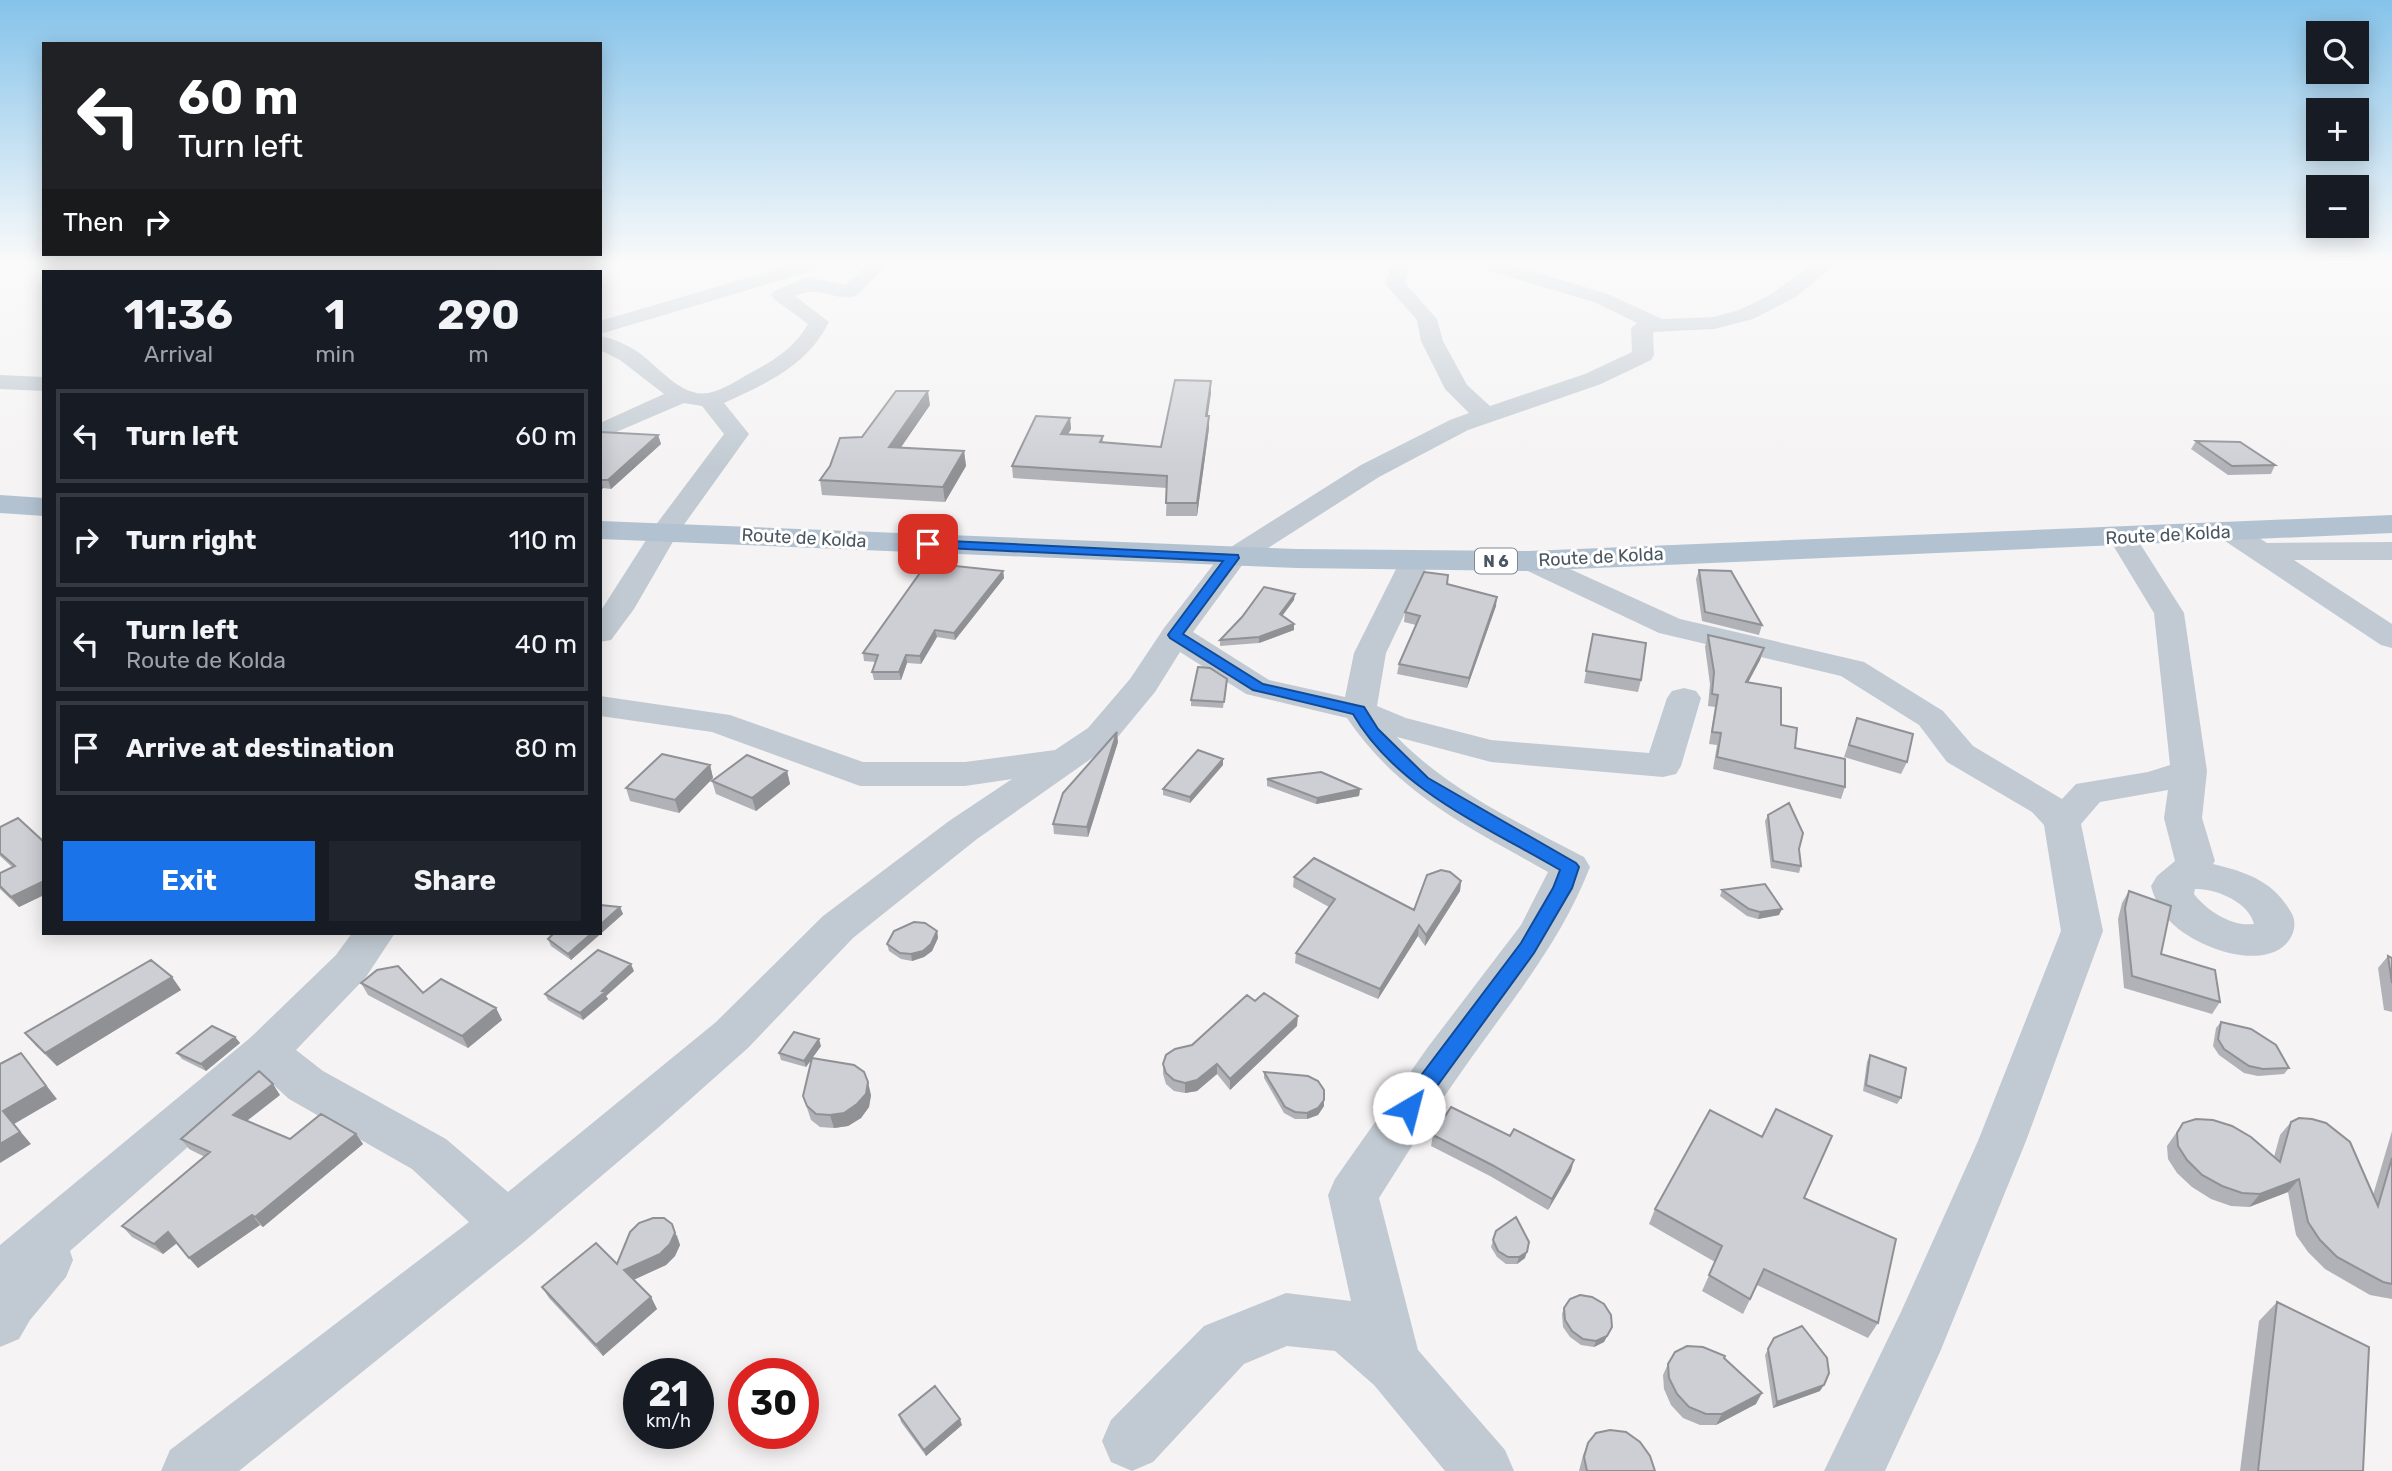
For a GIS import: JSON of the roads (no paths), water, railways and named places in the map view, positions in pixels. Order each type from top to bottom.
[{"type":"main road","points":[[0,504],[42,507]]},
{"type":"main road","name":"Route de Kolda","points":[[602,530],[1233,558],[1529,561],[2392,524]]},
{"type":"street","points":[[602,343],[628,355],[657,380],[681,395],[710,401],[781,365],[813,338],[816,331]]},
{"type":"street","points":[[1430,331],[1432,341],[1457,389],[1486,416]]},
{"type":"street","points":[[191,1471],[507,1224],[642,1113],[732,1035],[838,927],[963,830],[1100,736],[1143,684],[1175,635],[1233,558],[1370,471],[1459,425],[1593,379],[1643,355],[1642,331]]},
{"type":"street","points":[[0,382],[42,384]]},
{"type":"street","points":[[602,431],[681,395]]},
{"type":"street","points":[[602,630],[622,603],[665,532],[737,434],[710,401]]},
{"type":"street","points":[[2229,531],[2392,638]]},
{"type":"street","points":[[2122,537],[2169,614],[2189,771],[2183,818],[2195,862],[2186,876]]},
{"type":"street","points":[[2262,552],[2392,551]]},
{"type":"street","points":[[1394,1365],[1353,1195],[1409,1108],[1528,948],[1563,888],[1570,867],[1422,782],[1371,732],[1359,710],[1370,653],[1415,561]]},
{"type":"street","points":[[1529,561],[1670,626],[1852,668],[1931,718],[1960,754],[2045,803],[2062,822],[2082,931],[2002,1141],[1920,1333],[1854,1471]]},
{"type":"street","points":[[1175,635],[1258,687],[1359,710],[1394,725],[1491,751],[1663,766],[1684,698]]},
{"type":"street","points":[[602,706],[718,722],[860,774],[965,774],[1070,759]]},
{"type":"street","points":[[2062,822],[2089,792],[2151,783],[2189,771]]},
{"type":"street","points":[[0,1278],[266,1051],[351,966],[373,935]]},
{"type":"street","points":[[266,1051],[306,1085],[429,1154],[507,1224]]},
{"type":"street","points":[[0,1320],[11,1302],[114,1179]]},
{"type":"street","points":[[1132,1441],[1224,1345],[1286,1319],[1347,1325],[1394,1365],[1484,1471]]}]
